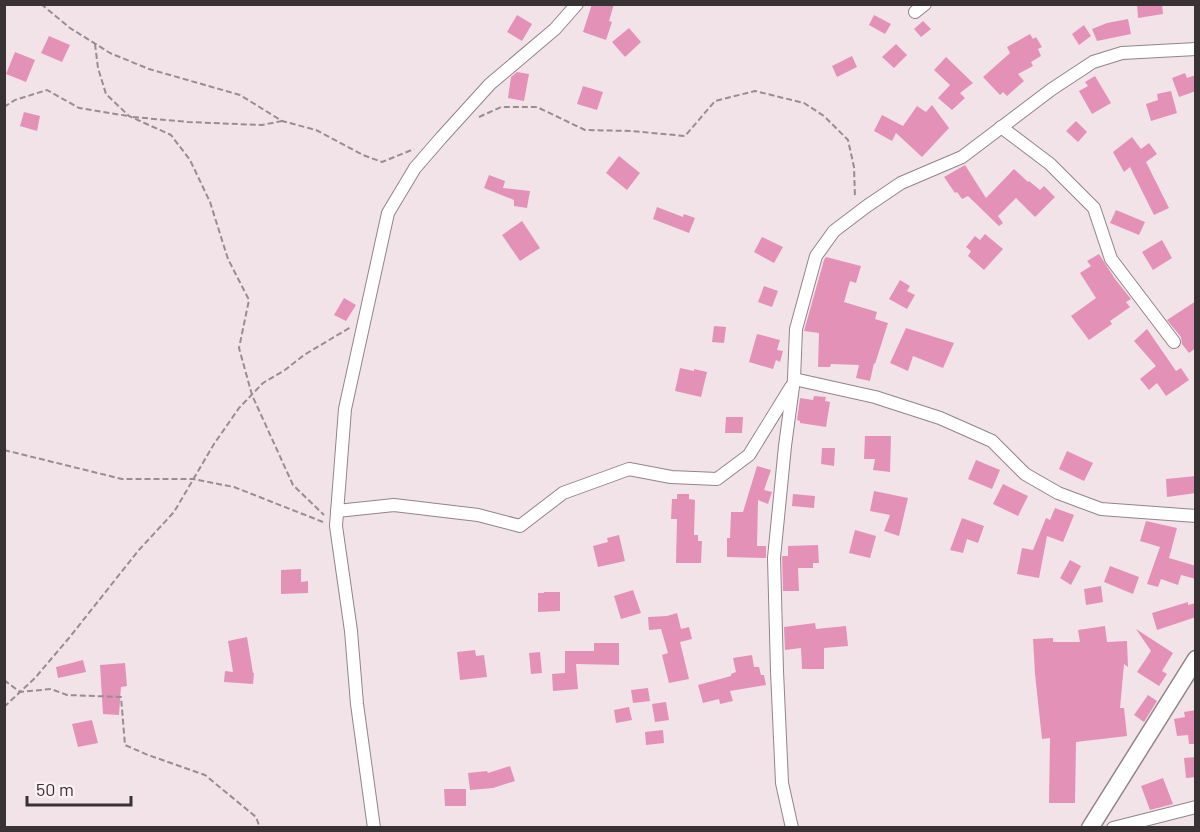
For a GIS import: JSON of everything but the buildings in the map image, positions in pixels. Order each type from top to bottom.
[{"type":"main road","points":[[1090,828],[1196,659]]},
{"type":"street","points":[[374,828],[336,526],[345,409],[388,213],[415,168],[490,84],[555,29],[577,4]]},
{"type":"street","points":[[915,12],[925,4]]},
{"type":"street","points":[[792,828],[782,783],[774,558],[794,381],[796,329],[816,256],[834,231],[901,183],[962,157],[1052,89],[1093,62],[1122,53],[1196,49]]},
{"type":"street","points":[[1000,127],[1050,164],[1094,208],[1111,260],[1174,342]]},
{"type":"street","points":[[337,511],[394,505],[478,515],[520,526],[563,493],[629,469],[671,477],[717,479],[749,455],[794,381]]},
{"type":"street","points":[[794,381],[875,397],[940,418],[992,441],[1025,474],[1058,493],[1101,509],[1196,516]]},
{"type":"street","points":[[1113,828],[1196,807]]},
{"type":"path","points":[[41,4],[70,28],[110,53],[149,69],[240,95],[282,121],[316,130],[363,155],[382,162],[415,149]]},
{"type":"path","points":[[95,44],[98,68],[106,94],[129,116],[171,135],[190,160],[210,202],[228,259],[249,300],[239,348],[252,395],[293,485],[336,526]]},
{"type":"path","points":[[4,107],[15,100],[47,90],[79,108],[129,116],[188,122],[261,125],[282,121]]},
{"type":"path","points":[[475,119],[501,107],[537,107],[585,130],[686,136],[715,101],[755,91],[804,103],[824,116],[848,140],[854,167],[854,216]]},
{"type":"path","points":[[4,707],[35,678],[138,551],[174,512],[213,444],[239,408],[263,383],[304,355],[364,320]]},
{"type":"path","points":[[4,450],[122,479],[193,479],[234,487],[336,526]]},
{"type":"path","points":[[4,680],[20,692],[51,689],[67,695],[121,697],[125,745],[205,775],[256,817],[260,828]]}]
